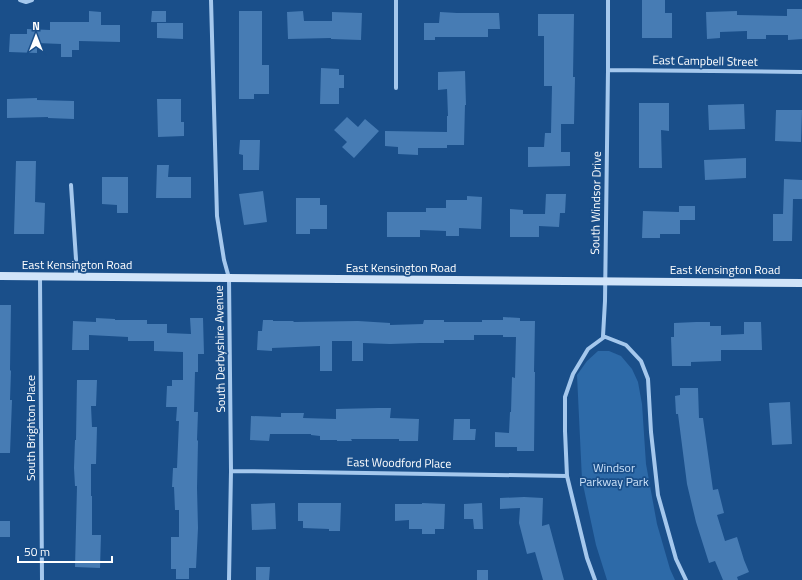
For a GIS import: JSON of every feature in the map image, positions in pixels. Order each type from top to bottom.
[{"type":"main road","name":"East Kensington Road","points":[[0,276],[802,283]]},
{"type":"street","points":[[20,0],[26,2],[32,0]]},
{"type":"street","name":"South Derbyshire Avenue","points":[[212,0],[217,216],[224,260],[229,278],[231,470],[229,580]]},
{"type":"street","points":[[396,0],[396,88]]},
{"type":"street","name":"South Windsor Drive","points":[[603,336],[608,0]]},
{"type":"street","name":"East Campbell Street","points":[[608,70],[802,72]]},
{"type":"street","points":[[71,185],[76,277]]},
{"type":"street","name":"South Brighton Place","points":[[40,277],[42,580]]},
{"type":"street","points":[[595,580],[587,558],[567,476],[565,397],[573,374],[588,350],[603,338],[603,336],[626,345],[641,361],[648,379],[651,432],[658,495],[676,559],[686,580]]},
{"type":"street","name":"East Woodford Place","points":[[231,470],[567,476]]},
{"type":"green space","name":"Windsor Parkway Park","points":[[598,351],[609,351],[621,356],[632,369],[638,382],[642,404],[646,464],[657,524],[670,569],[675,580],[607,580],[596,545],[582,480],[577,375],[587,361]]},
{"type":"building","points":[[642,0],[665,0],[665,13],[672,13],[672,38],[642,38]]},
{"type":"building","points":[[787,9],[802,9],[802,39],[788,40],[788,35],[766,35],[766,39],[747,39],[747,31],[720,32],[720,38],[707,39],[706,12],[737,11],[737,15],[787,16]]},
{"type":"building","points":[[89,11],[101,12],[101,25],[120,25],[120,42],[79,41],[79,50],[72,50],[72,57],[61,57],[61,44],[37,43],[37,53],[9,52],[10,34],[27,34],[27,29],[50,30],[50,22],[89,22]]},
{"type":"building","points":[[152,11],[166,11],[166,22],[151,22]]},
{"type":"building","points":[[239,11],[262,11],[262,65],[269,65],[269,94],[254,94],[254,99],[239,99]]},
{"type":"building","points":[[303,11],[304,21],[332,21],[332,12],[362,13],[361,40],[331,38],[288,39],[287,12]]},
{"type":"building","points":[[440,12],[499,13],[500,29],[488,29],[488,37],[435,37],[435,40],[424,40],[424,23],[439,23]]},
{"type":"building","points":[[538,14],[574,14],[574,124],[561,124],[561,152],[570,152],[570,166],[528,167],[528,147],[544,147],[545,133],[551,133],[552,86],[544,86],[544,36],[538,36]]},
{"type":"building","points":[[157,23],[183,23],[183,39],[157,38]]},
{"type":"building","points":[[321,68],[339,69],[339,75],[344,75],[344,88],[339,88],[339,104],[320,104]]},
{"type":"building","points":[[465,71],[466,105],[464,145],[447,145],[447,148],[418,148],[418,155],[398,154],[398,147],[385,146],[385,131],[447,132],[447,89],[438,90],[438,72]]},
{"type":"building","points":[[37,98],[37,100],[74,101],[74,119],[48,117],[7,118],[7,99]]},
{"type":"building","points":[[157,99],[181,99],[181,122],[184,122],[184,136],[158,137]]},
{"type":"building","points":[[639,103],[669,103],[669,131],[661,130],[662,168],[639,168]]},
{"type":"building","points":[[744,104],[745,129],[709,130],[708,105]]},
{"type":"building","points":[[776,110],[802,110],[801,142],[775,141]]},
{"type":"building","points":[[347,117],[358,127],[365,119],[379,131],[354,158],[342,147],[347,142],[334,130]]},
{"type":"building","points":[[240,140],[260,140],[259,170],[243,170],[243,155],[239,154]]},
{"type":"building","points":[[746,158],[746,178],[705,180],[704,160]]},
{"type":"building","points":[[16,161],[36,161],[35,202],[45,203],[44,234],[14,234]]},
{"type":"building","points":[[157,165],[169,165],[168,177],[191,177],[191,198],[156,198]]},
{"type":"building","points":[[102,177],[128,177],[128,213],[117,213],[117,205],[102,204]]},
{"type":"building","points":[[784,179],[802,180],[802,199],[793,199],[792,241],[773,241],[773,214],[783,214]]},
{"type":"building","points":[[263,191],[267,222],[244,225],[239,194]]},
{"type":"building","points":[[546,194],[566,194],[565,213],[560,213],[559,227],[539,226],[539,237],[510,237],[510,209],[523,210],[523,214],[545,214]]},
{"type":"building","points":[[467,196],[482,197],[481,229],[459,228],[459,236],[446,236],[446,231],[420,230],[420,237],[387,237],[387,212],[426,212],[426,208],[446,208],[446,200],[467,200]]},
{"type":"building","points":[[296,198],[320,198],[320,205],[327,205],[327,229],[310,229],[310,234],[296,234]]},
{"type":"building","points":[[679,206],[695,206],[695,220],[680,220],[680,234],[660,234],[660,238],[642,238],[643,211],[679,212]]},
{"type":"building","points":[[0,305],[11,305],[10,400],[12,400],[10,453],[0,453]]},
{"type":"building","points":[[503,317],[520,318],[520,321],[535,321],[534,451],[517,451],[517,447],[495,447],[495,432],[509,433],[512,377],[515,378],[516,337],[503,337],[503,335],[474,335],[474,340],[444,340],[444,343],[363,343],[363,361],[352,361],[352,341],[332,341],[332,371],[320,371],[320,346],[272,348],[272,351],[257,350],[258,331],[262,331],[263,320],[294,322],[358,321],[390,323],[390,325],[423,324],[424,320],[444,320],[444,322],[482,322],[482,320],[503,320]]},
{"type":"building","points":[[96,318],[115,320],[147,320],[147,324],[167,324],[167,333],[191,334],[190,318],[203,318],[204,354],[198,354],[198,372],[195,372],[194,412],[198,412],[198,528],[196,568],[189,568],[189,579],[176,579],[176,569],[171,569],[171,537],[179,537],[179,510],[175,510],[174,487],[172,487],[173,468],[177,468],[179,421],[176,421],[177,407],[166,407],[167,386],[172,386],[172,380],[183,380],[183,352],[154,351],[154,341],[128,341],[128,337],[89,335],[89,350],[72,350],[73,321],[96,322]]},
{"type":"building","points":[[710,322],[710,326],[721,326],[721,335],[744,334],[744,322],[761,322],[762,350],[721,350],[721,361],[691,362],[691,366],[672,366],[671,337],[674,337],[674,323]]},
{"type":"building","points":[[77,380],[97,380],[96,406],[91,406],[92,427],[97,427],[96,464],[91,464],[91,496],[92,535],[101,535],[100,568],[75,567],[77,486],[75,486],[74,468]]},
{"type":"building","points":[[680,388],[698,388],[699,418],[703,418],[713,490],[718,489],[724,513],[717,515],[725,541],[737,537],[749,572],[737,577],[738,580],[723,580],[715,561],[709,563],[696,522],[687,484],[678,414],[676,414],[675,396],[680,395]]},
{"type":"building","points":[[790,402],[792,444],[772,445],[769,403]]},
{"type":"building","points":[[391,408],[390,418],[419,419],[418,441],[399,441],[399,439],[351,439],[352,441],[320,440],[320,436],[311,434],[270,434],[269,441],[250,440],[251,416],[281,417],[281,413],[304,413],[303,418],[336,419],[336,409]]},
{"type":"building","points":[[454,419],[470,419],[470,429],[476,429],[475,440],[453,440]]},
{"type":"building","points":[[500,498],[543,498],[542,526],[549,524],[564,580],[543,580],[535,552],[527,554],[519,523],[520,508],[500,509]]},
{"type":"building","points":[[275,503],[276,529],[252,530],[251,504]]},
{"type":"building","points":[[298,503],[341,503],[340,531],[303,528],[303,521],[298,521]]},
{"type":"building","points":[[482,503],[483,529],[474,529],[473,519],[464,519],[464,504]]},
{"type":"building","points":[[395,504],[445,504],[444,529],[435,529],[435,534],[422,534],[422,529],[409,529],[409,520],[395,521]]},
{"type":"building","points":[[0,521],[10,521],[10,537],[0,537]]},
{"type":"building","points":[[256,567],[270,567],[269,580],[256,580]]},
{"type":"building","points":[[477,570],[488,570],[488,580],[477,580]]}]
